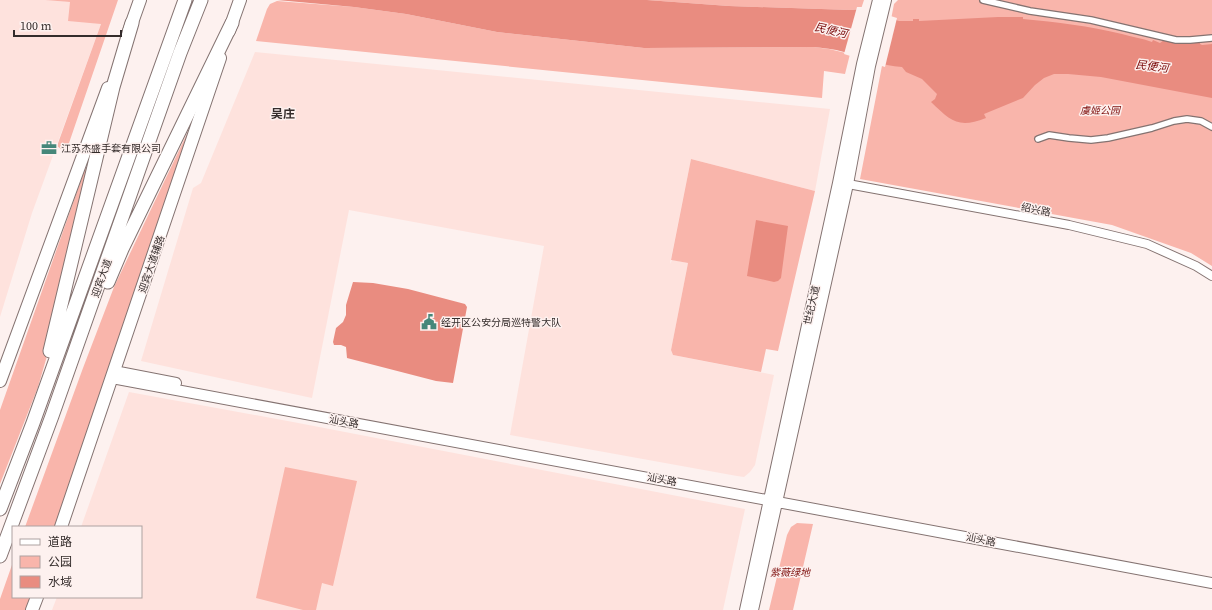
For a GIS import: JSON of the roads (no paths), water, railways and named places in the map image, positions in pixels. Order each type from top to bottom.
[{"type":"highway","name":"迎宾大道","points":[[0,509],[33,423],[185,0]]},
{"type":"highway","name":"迎宾大道","points":[[0,556],[52,416],[180,53],[201,0]]},
{"type":"highway","points":[[33,423],[113,87],[132,23]]},
{"type":"highway","points":[[52,416],[122,249],[232,23]]},
{"type":"main road","points":[[0,380],[140,0]]},
{"type":"main road","name":"迎宾大道辅路","points":[[61,526],[240,1]]},
{"type":"main road","points":[[32,610],[37,598]]},
{"type":"street","points":[[880,6],[892,0]]},
{"type":"street","points":[[983,0],[1030,11],[1091,20],[1176,40],[1212,38]]},
{"type":"street","name":"世纪大道","points":[[754,610],[773,497],[838,183],[880,6]]},
{"type":"street","name":"世纪大道","points":[[745,610],[848,184],[866,65]]},
{"type":"street","points":[[1038,139],[1049,135],[1091,140],[1108,138],[1187,119],[1201,121],[1212,127]]},
{"type":"street","name":"绍兴路","points":[[848,184],[1069,225],[1147,244],[1196,266],[1212,276]]},
{"type":"street","name":"汕头路","points":[[113,374],[1212,577]]},
{"type":"street","name":"汕头路","points":[[773,497],[1212,583]]},
{"type":"water","name":"民便河","points":[[277,0],[647,0],[729,6],[851,10],[861,9],[899,21],[913,21],[913,19],[919,19],[919,21],[1023,17],[1023,19],[1097,29],[1152,42],[1153,40],[1160,43],[1164,40],[1184,43],[1200,42],[1202,45],[1212,44],[1212,98],[1101,77],[1054,74],[1044,78],[1023,98],[984,114],[986,118],[968,123],[962,123],[950,118],[938,109],[931,102],[935,99],[937,94],[922,79],[906,72],[902,67],[880,63],[832,49],[813,47],[644,48],[497,32],[406,14],[354,7]]},
{"type":"water","points":[[756,220],[788,226],[781,278],[778,281],[774,282],[747,276]]},
{"type":"water","points":[[353,282],[373,283],[408,289],[465,304],[467,307],[453,383],[436,381],[347,358],[346,347],[334,345],[333,342],[336,328],[343,322],[346,315],[346,305]]},
{"type":"place","name":"江苏杰盛手套有限公司","points":[[49,148]]},
{"type":"place","name":"经开区公安分局巡特警大队","points":[[429,322]]},
{"type":"district","name":"吴庄","points":[[283,114]]},
{"type":"park label","name":"虞姬公园","points":[[1100,110]]},
{"type":"park label","name":"紫薇绿地","points":[[790,572]]}]
